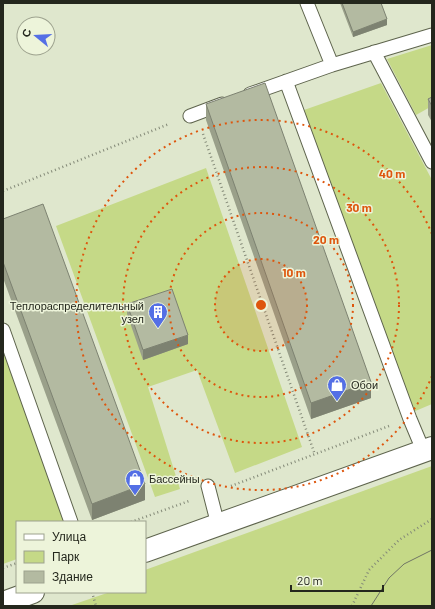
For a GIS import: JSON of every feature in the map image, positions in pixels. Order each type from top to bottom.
[{"type":"street","points":[[146,551],[427,449]]},
{"type":"street","points":[[3,603],[30,593]]},
{"type":"lane","points":[[307,3],[332,65]]},
{"type":"lane","points":[[190,116],[332,65],[432,35]]},
{"type":"lane","points":[[374,52],[432,162]]},
{"type":"lane","points":[[286,81],[410,419],[427,449]]},
{"type":"lane","points":[[3,330],[71,521]]},
{"type":"lane","points":[[209,490],[218,525]]},
{"type":"path","points":[[3,191],[190,116]]},
{"type":"path","points":[[200,128],[315,455]]},
{"type":"path","points":[[133,521],[209,490],[315,455],[410,419]]},
{"type":"path","points":[[386,420],[388,427]]},
{"type":"path","points":[[352,606],[369,570],[399,540],[432,519]]},
{"type":"path","points":[[3,568],[16,563]]},
{"type":"path","points":[[92,593],[96,606]]},
{"type":"green space","points":[[432,45],[432,106],[416,115],[387,59]]},
{"type":"green space","points":[[381,83],[432,180],[432,404],[413,412],[304,110]]},
{"type":"green space","points":[[206,168],[302,447],[235,473],[197,370],[148,387],[180,489],[155,497],[56,226]]},
{"type":"green space","points":[[3,346],[66,521],[16,521],[16,559],[3,564]]},
{"type":"green space","points":[[432,466],[432,606],[69,606],[107,593],[146,593],[146,570]]},
{"type":"building","points":[[342,3],[381,3],[387,19],[353,32]]},
{"type":"building","points":[[265,83],[371,382],[311,403],[206,104]]},
{"type":"building","points":[[432,97],[432,106],[428,99]]},
{"type":"building","points":[[43,204],[145,484],[92,504],[3,262],[3,219]]},
{"type":"building","name":"Теплораспределительный узел","points":[[172,289],[188,335],[143,350],[127,304]]},
{"type":"tram line","points":[[371,606],[389,578],[404,564],[432,550]]},
{"type":"place","name":"Теплораспределительный узел","points":[[158,329]]},
{"type":"place","name":"Обои","points":[[337,402]]},
{"type":"place","name":"Бассейны","points":[[135,496]]}]
